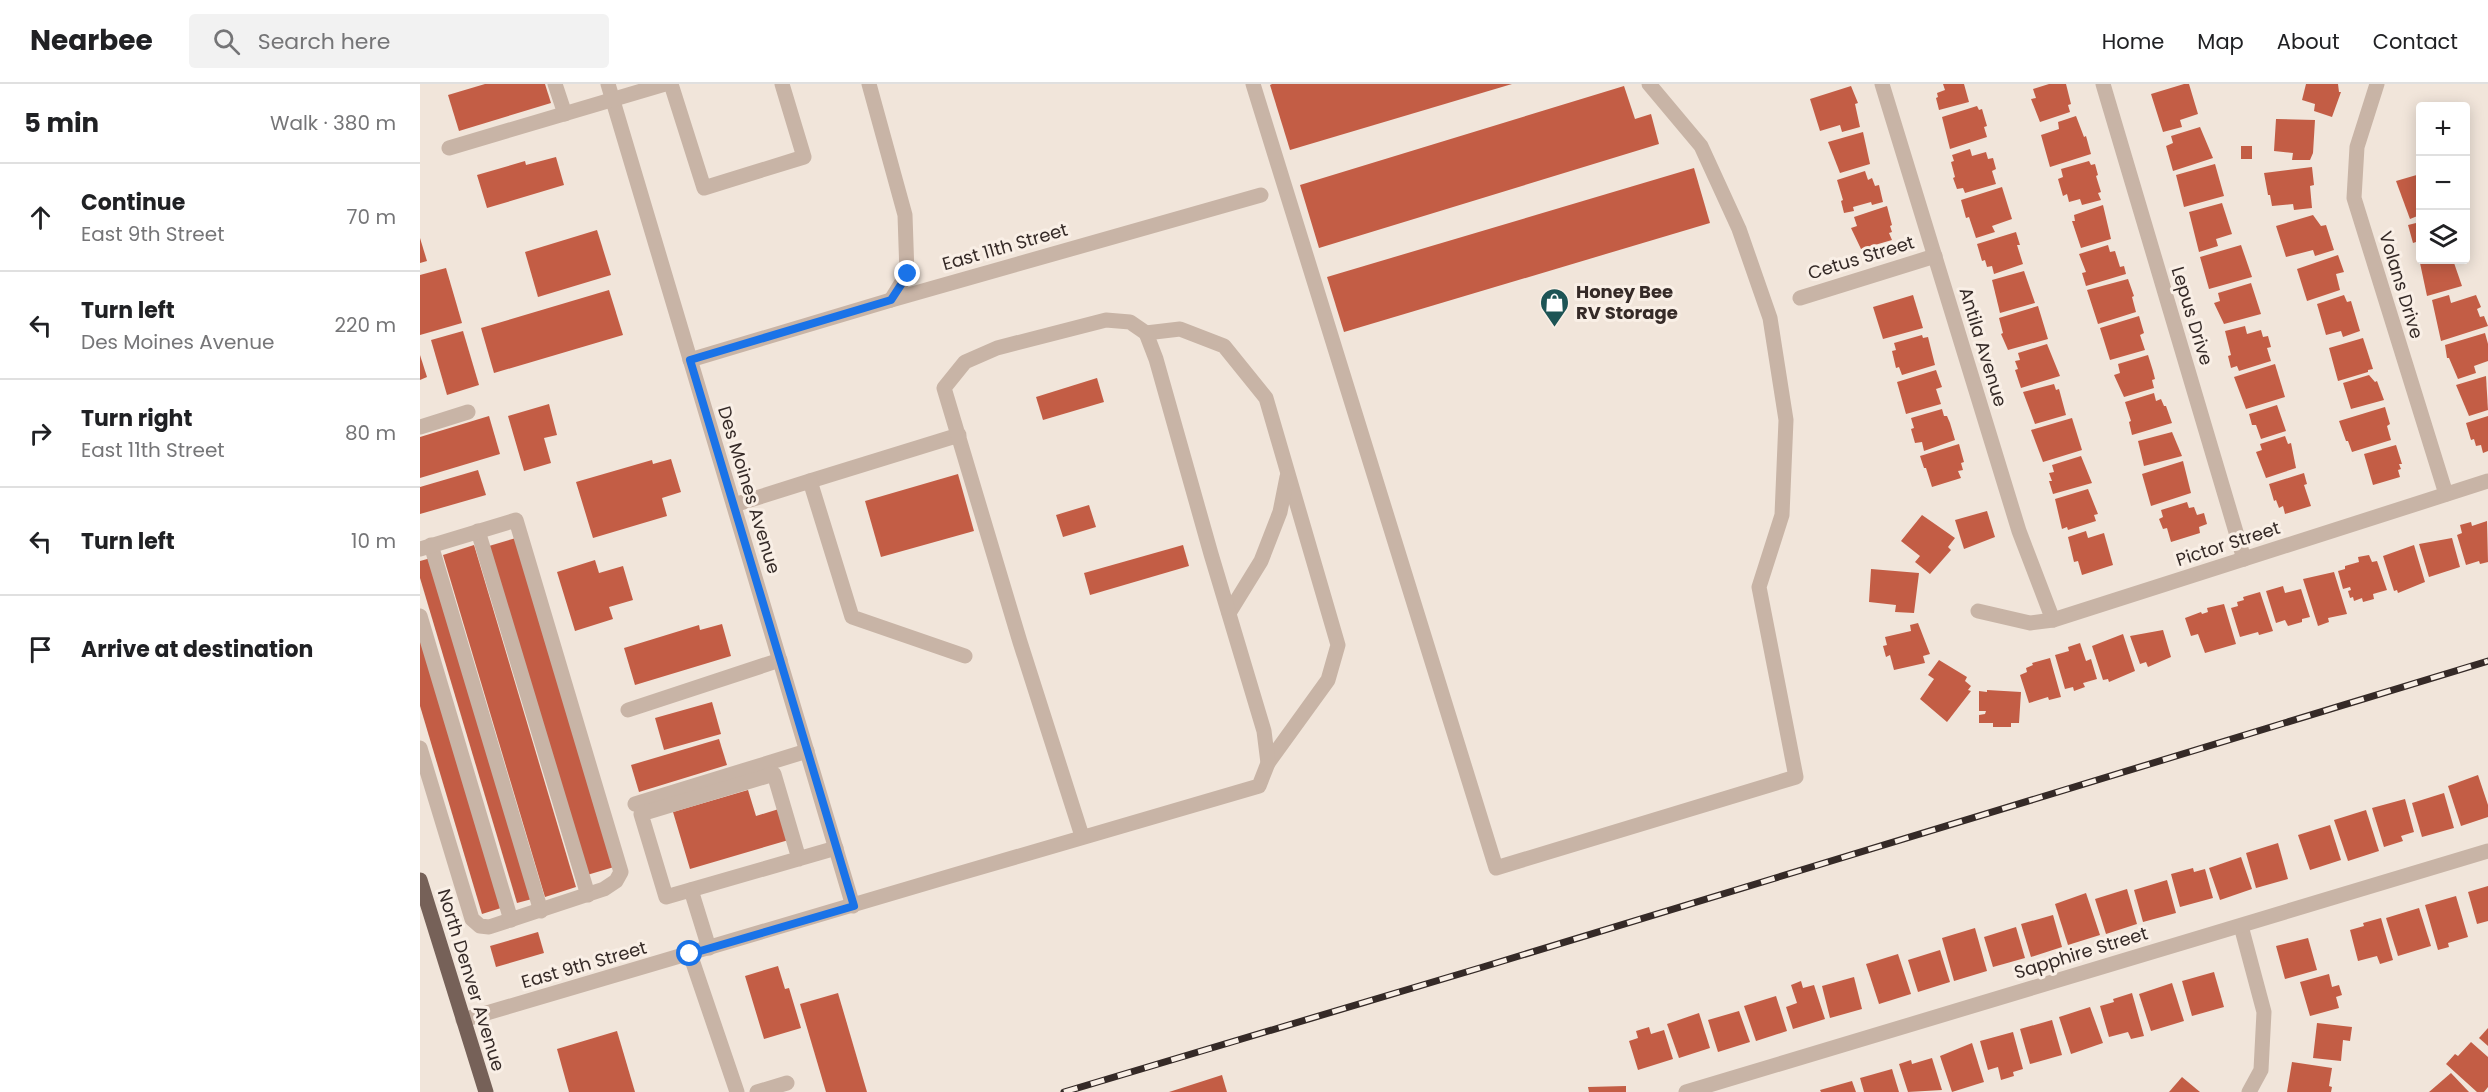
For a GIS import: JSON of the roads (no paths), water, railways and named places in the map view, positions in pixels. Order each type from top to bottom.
[{"type":"main road","name":"North Denver Avenue","points":[[420,880],[486,1092]]},
{"type":"street","points":[[555,84],[565,114]]},
{"type":"street","name":"Des Moines Avenue","points":[[608,84],[854,906]]},
{"type":"street","points":[[449,148],[665,84]]},
{"type":"street","points":[[671,84],[704,188],[804,158],[782,84]]},
{"type":"street","points":[[869,84],[904,215],[908,274],[891,300]]},
{"type":"street","points":[[1253,84],[1496,868],[1796,777],[1759,587],[1782,515],[1786,420],[1770,318],[1739,229],[1701,146],[1649,84]]},
{"type":"street","name":"Antila Avenue","points":[[1882,84],[2019,531],[2053,620]]},
{"type":"street","name":"Lepus Drive","points":[[2103,84],[2244,559]]},
{"type":"street","name":"Volans Drive","points":[[2377,84],[2357,147],[2354,198],[2446,494]]},
{"type":"street","name":"East 11th Street","points":[[690,360],[891,300],[1261,195]]},
{"type":"street","name":"Cetus Street","points":[[1800,298],[1935,256]]},
{"type":"street","points":[[1082,836],[1020,642],[944,388],[965,362],[997,348],[1106,320],[1130,322],[1146,333],[1156,359],[1264,731],[1268,763]]},
{"type":"street","points":[[1146,333],[1180,328],[1224,346],[1266,399],[1338,645],[1328,680],[1268,763]]},
{"type":"street","points":[[420,427],[468,412]]},
{"type":"street","points":[[734,505],[959,435]]},
{"type":"street","points":[[1229,613],[1261,561],[1280,512],[1287,474]]},
{"type":"street","points":[[810,480],[852,617],[965,656]]},
{"type":"street","name":"Pictor Street","points":[[1978,610],[2030,623],[2053,620],[2488,481]]},
{"type":"street","points":[[420,748],[472,919],[480,926],[489,927],[541,911],[588,895],[616,881],[621,872],[516,520],[426,547],[541,911]]},
{"type":"street","points":[[478,531],[588,895]]},
{"type":"street","points":[[420,616],[511,920]]},
{"type":"street","points":[[628,710],[780,660]]},
{"type":"street","points":[[635,804],[807,752]]},
{"type":"street","name":"East 9th Street","points":[[463,1020],[1258,786],[1268,763]]},
{"type":"street","points":[[799,858],[774,774],[641,814],[666,897],[836,848]]},
{"type":"street","name":"Sapphire Street","points":[[1686,1092],[2488,851]]},
{"type":"street","points":[[691,890],[709,948]]},
{"type":"street","points":[[2241,926],[2264,1012],[2261,1070],[2249,1092]]},
{"type":"street","points":[[690,954],[737,1092]]},
{"type":"street","points":[[757,1092],[787,1083]]},
{"type":"railway","points":[[1064,1092],[2488,661]]},
{"type":"place","name":"Honey Bee RV Storage","points":[[1555,328]]}]
